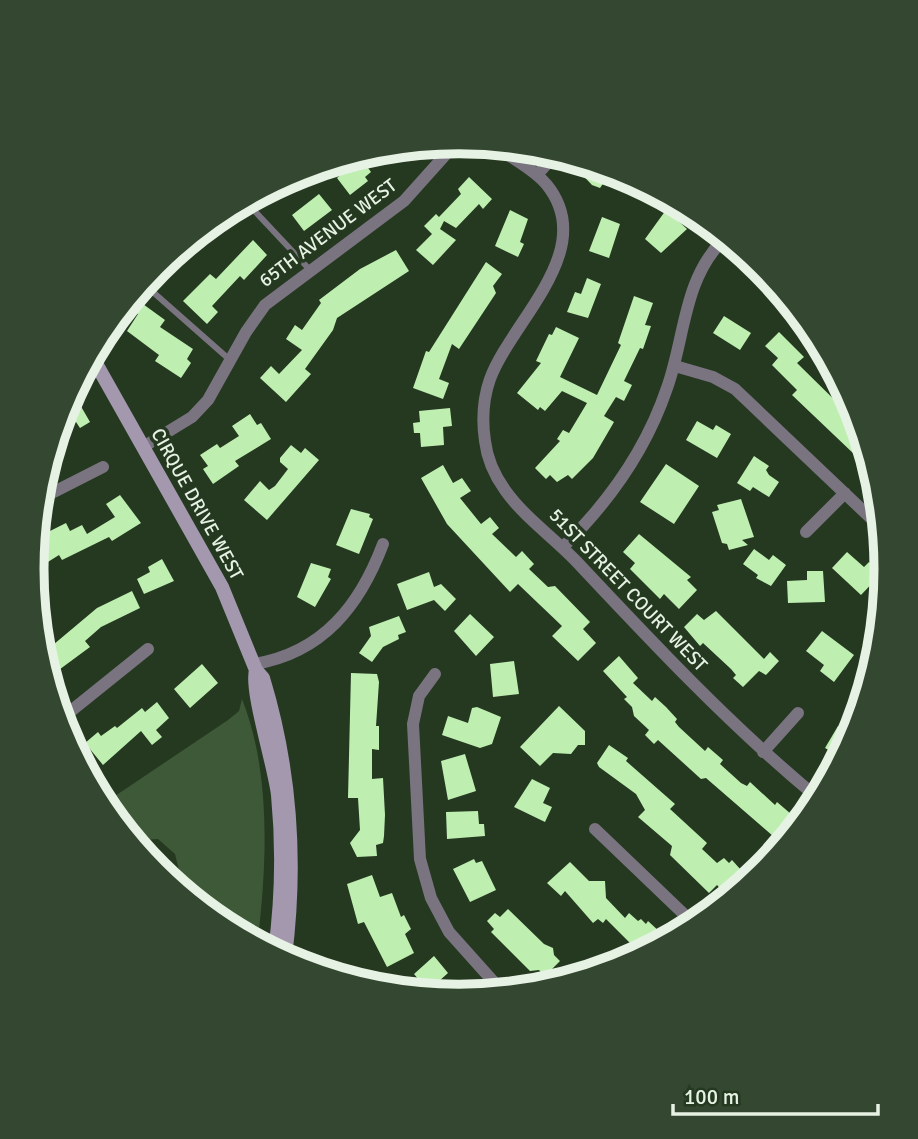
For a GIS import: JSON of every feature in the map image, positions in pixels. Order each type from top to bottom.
[{"type":"main road","name":"CIRQUE DRIVE WEST","points":[[97,366],[222,587],[255,667],[263,678],[278,732],[291,817],[292,896],[286,947]]},
{"type":"main road","name":"CIRQUE DRIVE WEST","points":[[255,667],[252,682],[269,746],[280,821],[281,900],[276,942]]},
{"type":"street","name":"65TH AVENUE WEST","points":[[143,447],[192,416],[208,400],[251,323],[265,305],[404,201],[446,154]]},
{"type":"street","points":[[512,158],[537,175],[547,164]]},
{"type":"street","name":"51ST STREET COURT WEST","points":[[537,175],[559,205],[564,237],[552,272],[497,362],[489,381],[484,412],[485,443],[495,474],[504,489],[563,547],[669,660],[763,752],[810,791]]},
{"type":"street","points":[[563,547],[602,506],[632,462],[656,416],[675,366],[696,278],[706,259],[718,245]]},
{"type":"street","points":[[675,366],[713,377],[735,389],[871,518]]},
{"type":"street","points":[[51,493],[103,467]]},
{"type":"street","points":[[806,532],[845,493]]},
{"type":"street","points":[[255,667],[278,660],[322,635],[360,596],[383,544]]},
{"type":"street","points":[[69,712],[148,649]]},
{"type":"street","points":[[435,674],[419,696],[413,724],[420,859],[440,918],[462,950],[494,983]]},
{"type":"street","points":[[763,752],[798,713]]},
{"type":"street","points":[[595,829],[687,917]]},
{"type":"lane","points":[[253,209],[310,270]]},
{"type":"lane","points":[[152,291],[231,361]]},
{"type":"green space","points":[[242,699],[258,756],[262,787],[265,848],[258,933],[228,915],[185,882],[181,878],[175,854],[158,839],[144,840],[112,798],[239,711]]},
{"type":"building","points":[[366,165],[371,172],[365,177],[368,181],[350,195],[337,178],[347,170]]},
{"type":"building","points":[[580,172],[605,181],[600,188],[592,185]]},
{"type":"building","points":[[469,177],[492,199],[483,209],[479,204],[456,228],[444,221],[440,229],[456,240],[433,265],[416,250],[432,234],[424,226],[436,214],[439,217],[461,194],[458,189]]},
{"type":"building","points":[[319,194],[332,210],[304,231],[292,215]]},
{"type":"building","points":[[510,210],[528,219],[520,242],[524,244],[518,257],[495,246]]},
{"type":"building","points":[[666,210],[687,229],[661,253],[645,239]]},
{"type":"building","points":[[602,217],[620,224],[609,258],[589,251]]},
{"type":"building","points":[[253,240],[267,255],[244,280],[240,276],[212,306],[218,312],[207,324],[183,301],[210,274],[216,279]]},
{"type":"building","points":[[396,250],[409,271],[337,318],[333,330],[305,369],[311,374],[286,402],[260,378],[271,366],[279,374],[302,350],[286,339],[295,325],[302,330],[321,303],[319,300],[360,269]]},
{"type":"building","points":[[486,262],[502,274],[493,286],[496,293],[459,349],[452,344],[439,379],[449,383],[443,399],[413,388],[426,351],[429,352]]},
{"type":"building","points":[[587,278],[601,284],[588,318],[567,312],[575,292],[581,294]]},
{"type":"building","points":[[634,296],[653,303],[645,325],[651,326],[643,349],[640,348],[624,381],[632,385],[624,401],[616,397],[604,416],[614,422],[593,458],[572,479],[568,475],[557,482],[550,475],[546,479],[535,468],[560,441],[557,439],[563,430],[569,433],[587,403],[562,391],[545,411],[540,407],[538,410],[517,393],[541,363],[536,361],[549,334],[552,335],[556,327],[579,338],[560,377],[597,395],[621,345],[618,343]]},
{"type":"building","points":[[141,303],[165,320],[160,327],[193,349],[187,359],[191,363],[181,378],[155,361],[159,355],[127,331],[138,314],[135,311]]},
{"type":"building","points":[[724,316],[751,333],[740,350],[713,333]]},
{"type":"building","points":[[779,332],[804,357],[797,363],[840,406],[857,453],[855,455],[792,395],[797,390],[772,365],[778,358],[765,346]]},
{"type":"building","points":[[79,403],[90,422],[80,428],[76,422],[70,425]]},
{"type":"building","points":[[450,408],[452,426],[443,427],[444,445],[421,447],[420,433],[414,433],[413,423],[420,422],[419,411]]},
{"type":"building","points":[[250,414],[257,425],[261,423],[271,439],[235,461],[239,466],[213,484],[203,469],[208,466],[200,455],[217,444],[220,448],[239,436],[232,426]]},
{"type":"building","points":[[697,421],[713,430],[716,425],[731,434],[717,458],[686,440]]},
{"type":"building","points":[[291,445],[301,453],[305,448],[319,460],[267,520],[244,500],[260,481],[269,490],[275,486],[288,469],[280,462],[280,458]]},
{"type":"building","points":[[754,456],[769,466],[766,470],[769,475],[779,482],[769,497],[753,487],[750,491],[737,483]]},
{"type":"building","points":[[666,464],[699,486],[674,524],[640,502]]},
{"type":"building","points":[[443,465],[453,483],[462,478],[471,491],[460,498],[481,524],[490,517],[499,528],[492,534],[516,557],[522,551],[534,564],[529,569],[548,587],[555,586],[590,622],[583,629],[596,643],[578,661],[552,636],[562,626],[518,584],[510,592],[447,524],[421,478]]},
{"type":"building","points":[[120,495],[141,523],[112,541],[109,537],[62,560],[59,555],[44,564],[46,533],[66,523],[70,531],[82,525],[87,534],[115,517],[106,504]]},
{"type":"building","points":[[741,499],[754,537],[742,540],[748,545],[729,550],[727,544],[722,543],[712,512],[719,510],[717,505]]},
{"type":"building","points":[[351,509],[370,514],[369,517],[373,519],[359,554],[336,545]]},
{"type":"building","points":[[639,534],[691,577],[687,580],[697,590],[679,609],[664,594],[660,599],[630,569],[635,563],[623,552]]},
{"type":"building","points":[[754,549],[769,560],[773,555],[786,565],[771,586],[756,578],[758,575],[743,564]]},
{"type":"building","points":[[847,552],[864,567],[869,562],[874,567],[874,582],[861,595],[832,568]]},
{"type":"building","points":[[162,559],[174,581],[144,594],[137,579],[150,572],[148,567]]},
{"type":"building","points":[[311,563],[331,569],[328,577],[331,579],[315,607],[297,597]]},
{"type":"building","points":[[807,571],[823,571],[825,602],[788,603],[787,581],[807,580]]},
{"type":"building","points":[[429,572],[434,587],[441,584],[456,599],[445,611],[434,600],[407,610],[397,584]]},
{"type":"building","points":[[132,591],[140,608],[101,627],[85,641],[90,647],[57,672],[51,646],[97,608]]},
{"type":"building","points":[[716,611],[764,659],[770,652],[779,661],[766,675],[759,671],[743,687],[733,678],[736,675],[731,669],[703,643],[700,646],[684,627],[697,614],[704,620]]},
{"type":"building","points":[[470,614],[494,637],[476,656],[454,631]]},
{"type":"building","points":[[399,616],[406,632],[398,635],[399,639],[383,647],[372,662],[359,653],[371,636],[369,627]]},
{"type":"building","points":[[822,631],[854,655],[834,682],[820,671],[824,665],[806,651]]},
{"type":"building","points":[[619,656],[638,678],[633,683],[652,701],[655,697],[666,707],[677,719],[675,722],[679,727],[705,751],[708,747],[723,760],[720,764],[741,783],[747,786],[750,782],[775,805],[777,802],[791,814],[775,838],[706,778],[701,779],[658,740],[654,744],[645,735],[649,730],[634,716],[632,707],[624,699],[627,697],[603,671]]},
{"type":"building","points":[[514,661],[519,694],[493,697],[490,664]]},
{"type":"building","points":[[202,664],[218,683],[190,708],[174,689]]},
{"type":"building","points":[[351,673],[377,674],[379,682],[376,726],[379,726],[379,750],[372,749],[372,779],[383,778],[385,815],[383,843],[376,845],[377,856],[357,857],[350,843],[360,830],[358,798],[348,798]]},
{"type":"building","points":[[157,702],[169,718],[156,730],[162,737],[152,745],[141,731],[103,765],[85,743],[98,732],[101,736],[115,726],[117,728],[142,708],[145,712]]},
{"type":"building","points":[[559,706],[585,731],[585,745],[578,745],[571,754],[553,753],[540,766],[520,747]]},
{"type":"building","points":[[477,707],[501,717],[492,744],[480,748],[442,735],[448,716],[468,723],[472,708]]},
{"type":"building","points":[[838,726],[843,729],[832,752],[825,748]]},
{"type":"building","points":[[609,745],[628,758],[626,761],[675,804],[670,809],[707,843],[702,849],[717,863],[724,858],[729,863],[732,860],[741,870],[738,873],[740,875],[722,891],[717,885],[709,893],[670,855],[672,846],[638,817],[645,810],[636,794],[597,763]]},
{"type":"building","points":[[465,754],[476,791],[448,800],[441,761]]},
{"type":"building","points":[[532,779],[550,788],[543,803],[552,807],[545,822],[514,807]]},
{"type":"building","points":[[478,811],[479,824],[484,824],[485,836],[447,839],[446,812]]},
{"type":"building","points":[[474,859],[476,863],[482,861],[496,890],[470,902],[453,869]]},
{"type":"building","points":[[570,862],[589,881],[605,881],[606,898],[625,918],[629,913],[638,921],[641,919],[646,924],[648,921],[660,933],[633,946],[606,919],[603,923],[598,919],[593,923],[565,891],[561,896],[547,883]]},
{"type":"building","points":[[372,875],[380,897],[392,893],[401,917],[404,915],[411,929],[405,934],[414,953],[387,967],[364,922],[358,924],[347,884]]},
{"type":"building","points":[[508,909],[544,944],[553,948],[554,955],[560,961],[545,976],[539,970],[530,971],[491,932],[494,929],[487,921],[495,913],[500,917]]},
{"type":"building","points":[[434,956],[448,973],[438,982],[440,984],[416,982],[419,980],[414,974]]}]
